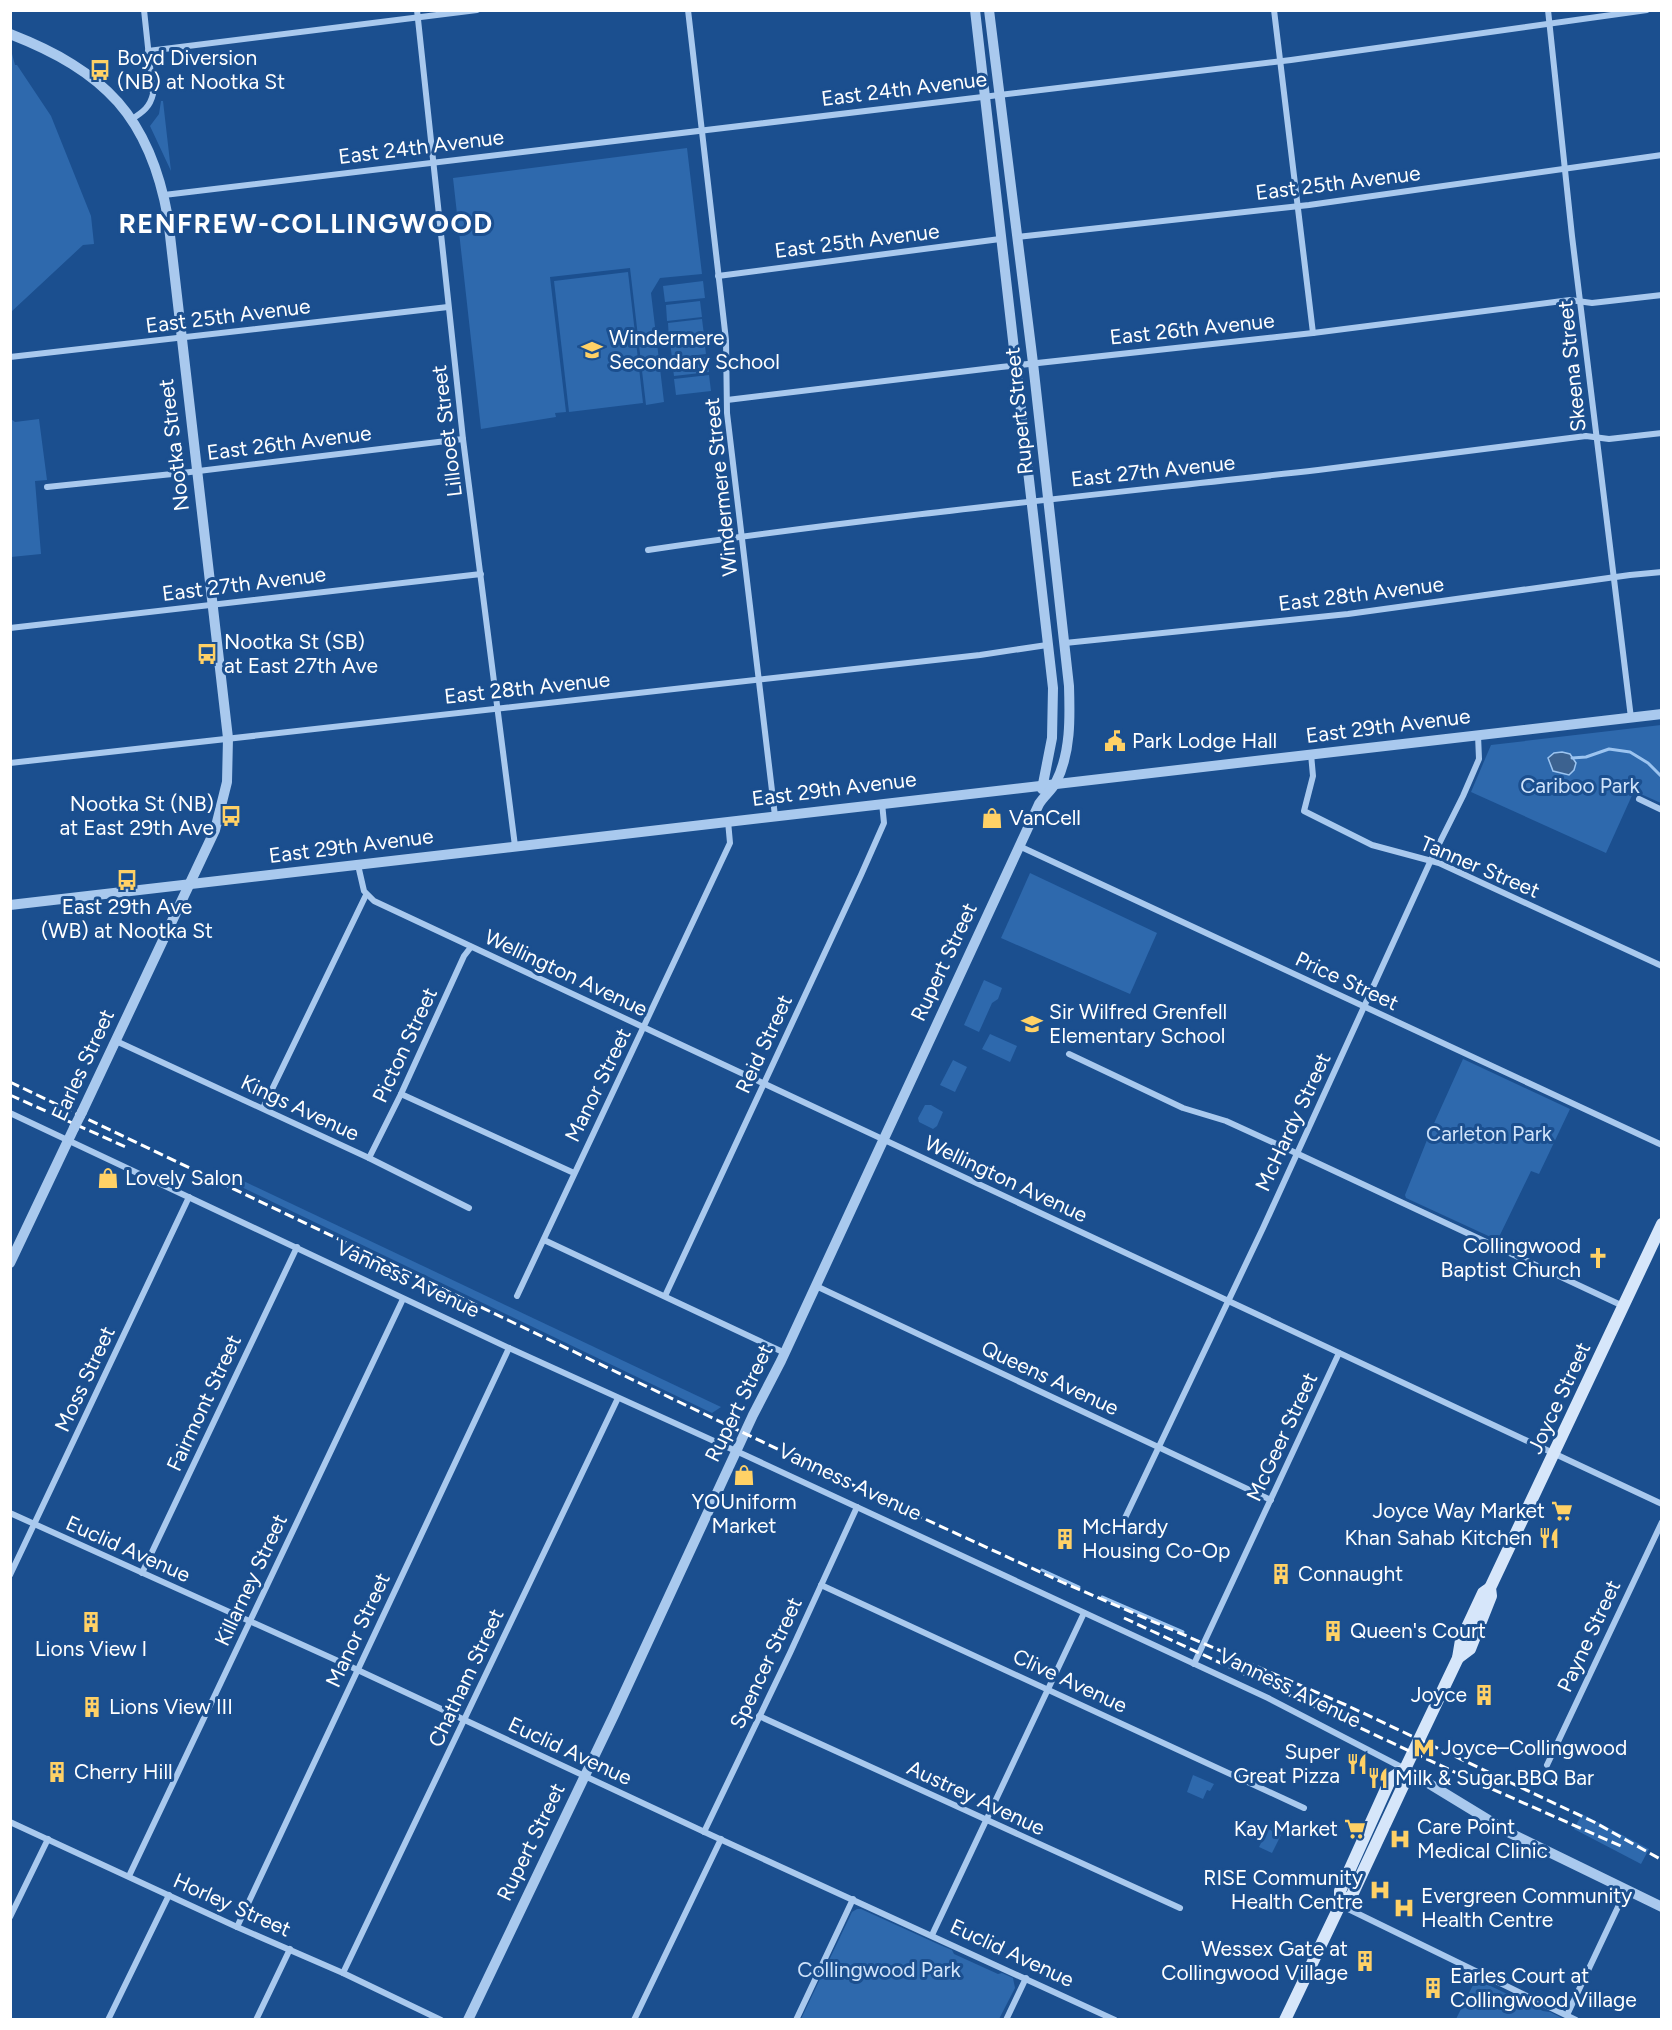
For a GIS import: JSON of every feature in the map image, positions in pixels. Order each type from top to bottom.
[{"type":"main road","name":"Joyce Street","points":[[1285,2019],[1341,1905],[1340,1891],[1391,1779],[1405,1768],[1458,1658],[1470,1649],[1491,1596],[1490,1588],[1662,1224]]},
{"type":"street","points":[[132,119],[151,103],[153,94],[144,10]]},
{"type":"street","points":[[148,51],[417,14],[477,10]]},
{"type":"street","name":"Windermere Street","points":[[688,10],[726,340],[726,400],[775,816]]},
{"type":"street","name":"Rupert Street","points":[[975,10],[1014,365],[1053,688],[1052,738],[1041,801]]},
{"type":"street","name":"Rupert Street","points":[[468,2019],[816,1286],[1019,846],[1041,801],[1056,783],[1069,739],[1070,686],[1001,94],[989,10]]},
{"type":"street","points":[[1274,10],[1313,333]]},
{"type":"street","name":"Skeena Street","points":[[1548,10],[1631,718]]},
{"type":"street","name":"East 24th Avenue","points":[[164,195],[985,95],[1281,62],[1647,10]]},
{"type":"street","name":"Lillooet Street","points":[[417,14],[448,307],[515,846]]},
{"type":"street","name":"Nootka Street","points":[[10,34],[53,52],[83,70],[110,94],[132,119],[147,145],[164,195],[228,738],[228,770],[222,807],[208,847],[190,884]]},
{"type":"street","name":"East 25th Avenue","points":[[1017,237],[1298,206],[1662,155]]},
{"type":"street","name":"East 25th Avenue","points":[[718,276],[1000,239]]},
{"type":"street","name":"East 26th Avenue","points":[[726,400],[1014,365],[1313,333],[1570,300],[1592,303],[1662,295]]},
{"type":"street","name":"East 25th Avenue","points":[[10,357],[448,307]]},
{"type":"street","name":"East 27th Avenue","points":[[648,550],[741,536],[1586,436],[1609,439],[1662,433]]},
{"type":"street","name":"East 26th Avenue","points":[[47,487],[464,439]]},
{"type":"street","name":"East 28th Avenue","points":[[1065,643],[1348,614],[1662,572]]},
{"type":"street","name":"East 27th Avenue","points":[[10,628],[481,574]]},
{"type":"street","name":"East 28th Avenue","points":[[10,763],[759,680],[1047,645]]},
{"type":"street","name":"East 29th Avenue","points":[[10,905],[1662,714]]},
{"type":"street","name":"McHardy Street","points":[[1124,1520],[1431,860],[1463,796],[1479,759],[1478,735]]},
{"type":"street","name":"Tanner Street","points":[[1311,754],[1313,776],[1304,811],[1372,845],[1431,860],[1662,966]]},
{"type":"street","points":[[1639,799],[1662,810]]},
{"type":"street","name":"Reid Street","points":[[665,1296],[884,824],[882,803]]},
{"type":"street","name":"Manor Street","points":[[517,1296],[730,843],[728,821]]},
{"type":"street","name":"Price Street","points":[[1019,846],[1662,1145]]},
{"type":"street","points":[[263,1108],[366,895],[358,865]]},
{"type":"street","name":"Earles Street","points":[[10,1263],[190,884]]},
{"type":"street","name":"Wellington Avenue","points":[[366,895],[374,902],[1662,1504]]},
{"type":"street","name":"Picton Street","points":[[369,1158],[464,956],[471,947]]},
{"type":"street","name":"Kings Avenue","points":[[116,1041],[369,1158],[469,1208]]},
{"type":"street","points":[[1069,1054],[1183,1107],[1226,1121],[1623,1306]]},
{"type":"street","points":[[401,1094],[574,1173]]},
{"type":"street","name":"Vanness Avenue","points":[[10,1113],[403,1299],[856,1507],[1346,1737],[1405,1768],[1510,1833],[1662,1907]]},
{"type":"street","name":"Moss Street","points":[[10,1575],[189,1197]]},
{"type":"street","points":[[544,1240],[784,1353]]},
{"type":"street","name":"Fairmont Street","points":[[142,1573],[297,1247]]},
{"type":"street","name":"Queens Avenue","points":[[816,1286],[1271,1500]]},
{"type":"street","name":"Killarney Street","points":[[129,1876],[403,1299]]},
{"type":"street","name":"Manor Street","points":[[237,1927],[509,1348]]},
{"type":"street","name":"McGeer Street","points":[[1194,1664],[1339,1353]]},
{"type":"street","name":"Chatham Street","points":[[343,1973],[618,1398]]},
{"type":"street","name":"Spencer Street","points":[[704,1832],[856,1507]]},
{"type":"street","name":"Euclid Avenue","points":[[10,1513],[1115,2019]]},
{"type":"street","name":"Payne Street","points":[[1547,1765],[1662,1521]]},
{"type":"street","name":"Clive Avenue","points":[[821,1585],[1304,1808]]},
{"type":"street","points":[[932,1935],[1084,1613]]},
{"type":"street","name":"Austrey Avenue","points":[[759,1716],[1180,1908]]},
{"type":"street","name":"Horley Street","points":[[10,1822],[441,2019]]},
{"type":"street","points":[[10,1917],[48,1839]]},
{"type":"street","points":[[634,2019],[721,1839]]},
{"type":"street","points":[[1567,2015],[1626,1890]]},
{"type":"street","points":[[108,2019],[169,1895]]},
{"type":"street","points":[[796,2019],[853,1899]]},
{"type":"street","points":[[1341,1905],[1576,2019]]},
{"type":"street","points":[[256,2019],[290,1949]]},
{"type":"street","points":[[1006,2019],[1026,1978]]},
{"type":"green space","points":[[11,50],[15,65],[51,116],[91,216],[94,244],[83,245],[11,312]]},
{"type":"green space","points":[[161,101],[163,101],[171,171],[150,126],[159,114]]},
{"type":"green space","points":[[687,148],[702,274],[660,278],[651,293],[664,402],[646,405],[630,268],[550,277],[566,412],[555,413],[556,417],[481,429],[453,178]]},
{"type":"green space","points":[[628,272],[643,403],[569,412],[554,281]]},
{"type":"green space","points":[[703,281],[705,298],[665,302],[663,286]]},
{"type":"green space","points":[[700,301],[702,317],[667,321],[666,305]]},
{"type":"green space","points":[[702,319],[704,335],[669,339],[668,323]]},
{"type":"green space","points":[[704,338],[706,354],[672,358],[670,342]]},
{"type":"green space","points":[[707,357],[709,372],[674,376],[672,361]]},
{"type":"green space","points":[[709,375],[711,391],[676,395],[674,379]]},
{"type":"green space","points":[[11,419],[15,422],[39,419],[47,480],[35,481],[41,554],[11,557]]},
{"type":"green space","name":"Cariboo Park","points":[[1661,725],[1661,803],[1634,791],[1606,853],[1471,792],[1491,745]]},
{"type":"green space","points":[[1030,873],[1157,933],[1130,994],[1001,938]]},
{"type":"green space","points":[[984,980],[1002,988],[998,999],[992,1003],[979,1032],[964,1025]]},
{"type":"green space","points":[[990,1034],[1017,1046],[1010,1062],[982,1049]]},
{"type":"green space","name":"Carleton Park","points":[[1463,1059],[1570,1109],[1539,1174],[1531,1171],[1498,1239],[1406,1198],[1405,1195]]},
{"type":"green space","points":[[953,1060],[967,1067],[955,1092],[940,1085]]},
{"type":"green space","points":[[925,1105],[931,1105],[943,1112],[937,1126],[933,1129],[919,1122],[918,1118]]},
{"type":"green space","points":[[235,1177],[721,1407],[712,1413],[227,1180]]},
{"type":"green space","points":[[1193,1775],[1214,1784],[1210,1791],[1207,1790],[1203,1799],[1187,1792]]},
{"type":"green space","points":[[1582,1814],[1649,1849],[1641,1864],[1574,1829]]},
{"type":"green space","points":[[1268,1829],[1281,1835],[1272,1853],[1259,1847]]},
{"type":"green space","name":"Collingwood Park","points":[[857,1909],[952,1950],[954,1954],[998,1974],[1002,1973],[1013,1978],[1015,1988],[999,2019],[801,2019],[852,1912]]},
{"type":"green space","points":[[1476,1979],[1543,2011],[1564,2019],[1456,2019]]},
{"type":"shaded area","points":[[1554,753],[1570,754],[1576,763],[1569,775],[1553,771],[1548,758]]},
{"type":"waterway","points":[[1572,758],[1586,757],[1609,749],[1630,752],[1648,763],[1662,777]]},
{"type":"waterway","points":[[1042,1570],[1079,1587]]},
{"type":"waterway","points":[[1102,1597],[1183,1632]]},
{"type":"railway","points":[[10,1082],[903,1509],[1064,1583],[1346,1705],[1594,1822],[1662,1860]]},
{"type":"railway","points":[[10,1095],[128,1148]]},
{"type":"railway","points":[[1124,1618],[1474,1781],[1623,1847]]},
{"type":"place","name":"Boyd Diversion (NB) at Nootka St","points":[[100,70]]},
{"type":"place","name":"Windermere Secondary School","points":[[592,350]]},
{"type":"place","name":"Nootka St (SB) at East 27th Ave","points":[[207,654]]},
{"type":"place","name":"Park Lodge Hall","points":[[1115,741]]},
{"type":"place","name":"Nootka St (NB) at East 29th Ave","points":[[231,816]]},
{"type":"place","name":"VanCell","points":[[992,818]]},
{"type":"place","name":"East 29th Ave (WB) at Nootka St","points":[[127,880]]},
{"type":"place","name":"Sir Wilfred Grenfell Elementary School","points":[[1032,1024]]},
{"type":"place","name":"Lovely Salon","points":[[108,1178]]},
{"type":"place","name":"Collingwood Baptist Church","points":[[1598,1258]]},
{"type":"place","name":"YOUniform Market","points":[[744,1475]]},
{"type":"place","name":"Joyce Way Market","points":[[1562,1511]]},
{"type":"place","name":"Khan Sahab Kitchen","points":[[1549,1538]]},
{"type":"place","name":"McHardy Housing Co-Op","points":[[1065,1539]]},
{"type":"place","name":"Connaught","points":[[1281,1574]]},
{"type":"place","name":"Lions View I","points":[[91,1622]]},
{"type":"place","name":"Queen's Court","points":[[1333,1631]]},
{"type":"place","name":"Joyce","points":[[1484,1695]]},
{"type":"place","name":"Lions View III","points":[[92,1707]]},
{"type":"place","name":"Joyce–Collingwood","points":[[1424,1748]]},
{"type":"place","name":"Super Great Pizza","points":[[1357,1764]]},
{"type":"place","name":"Cherry Hill","points":[[57,1772]]},
{"type":"place","name":"Milk & Sugar BBQ Bar","points":[[1378,1778]]},
{"type":"place","name":"Kay Market","points":[[1355,1829]]},
{"type":"place","name":"Care Point Medical Clinic","points":[[1400,1839]]},
{"type":"place","name":"RISE Community Health Centre","points":[[1380,1890]]},
{"type":"place","name":"Evergreen Community Health Centre","points":[[1404,1908]]},
{"type":"place","name":"Wessex Gate at Collingwood Village","points":[[1365,1961]]},
{"type":"place","name":"Earles Court at Collingwood Village","points":[[1433,1988]]},
{"type":"district","name":"RENFREW-COLLINGWOOD","points":[[306,224]]}]
